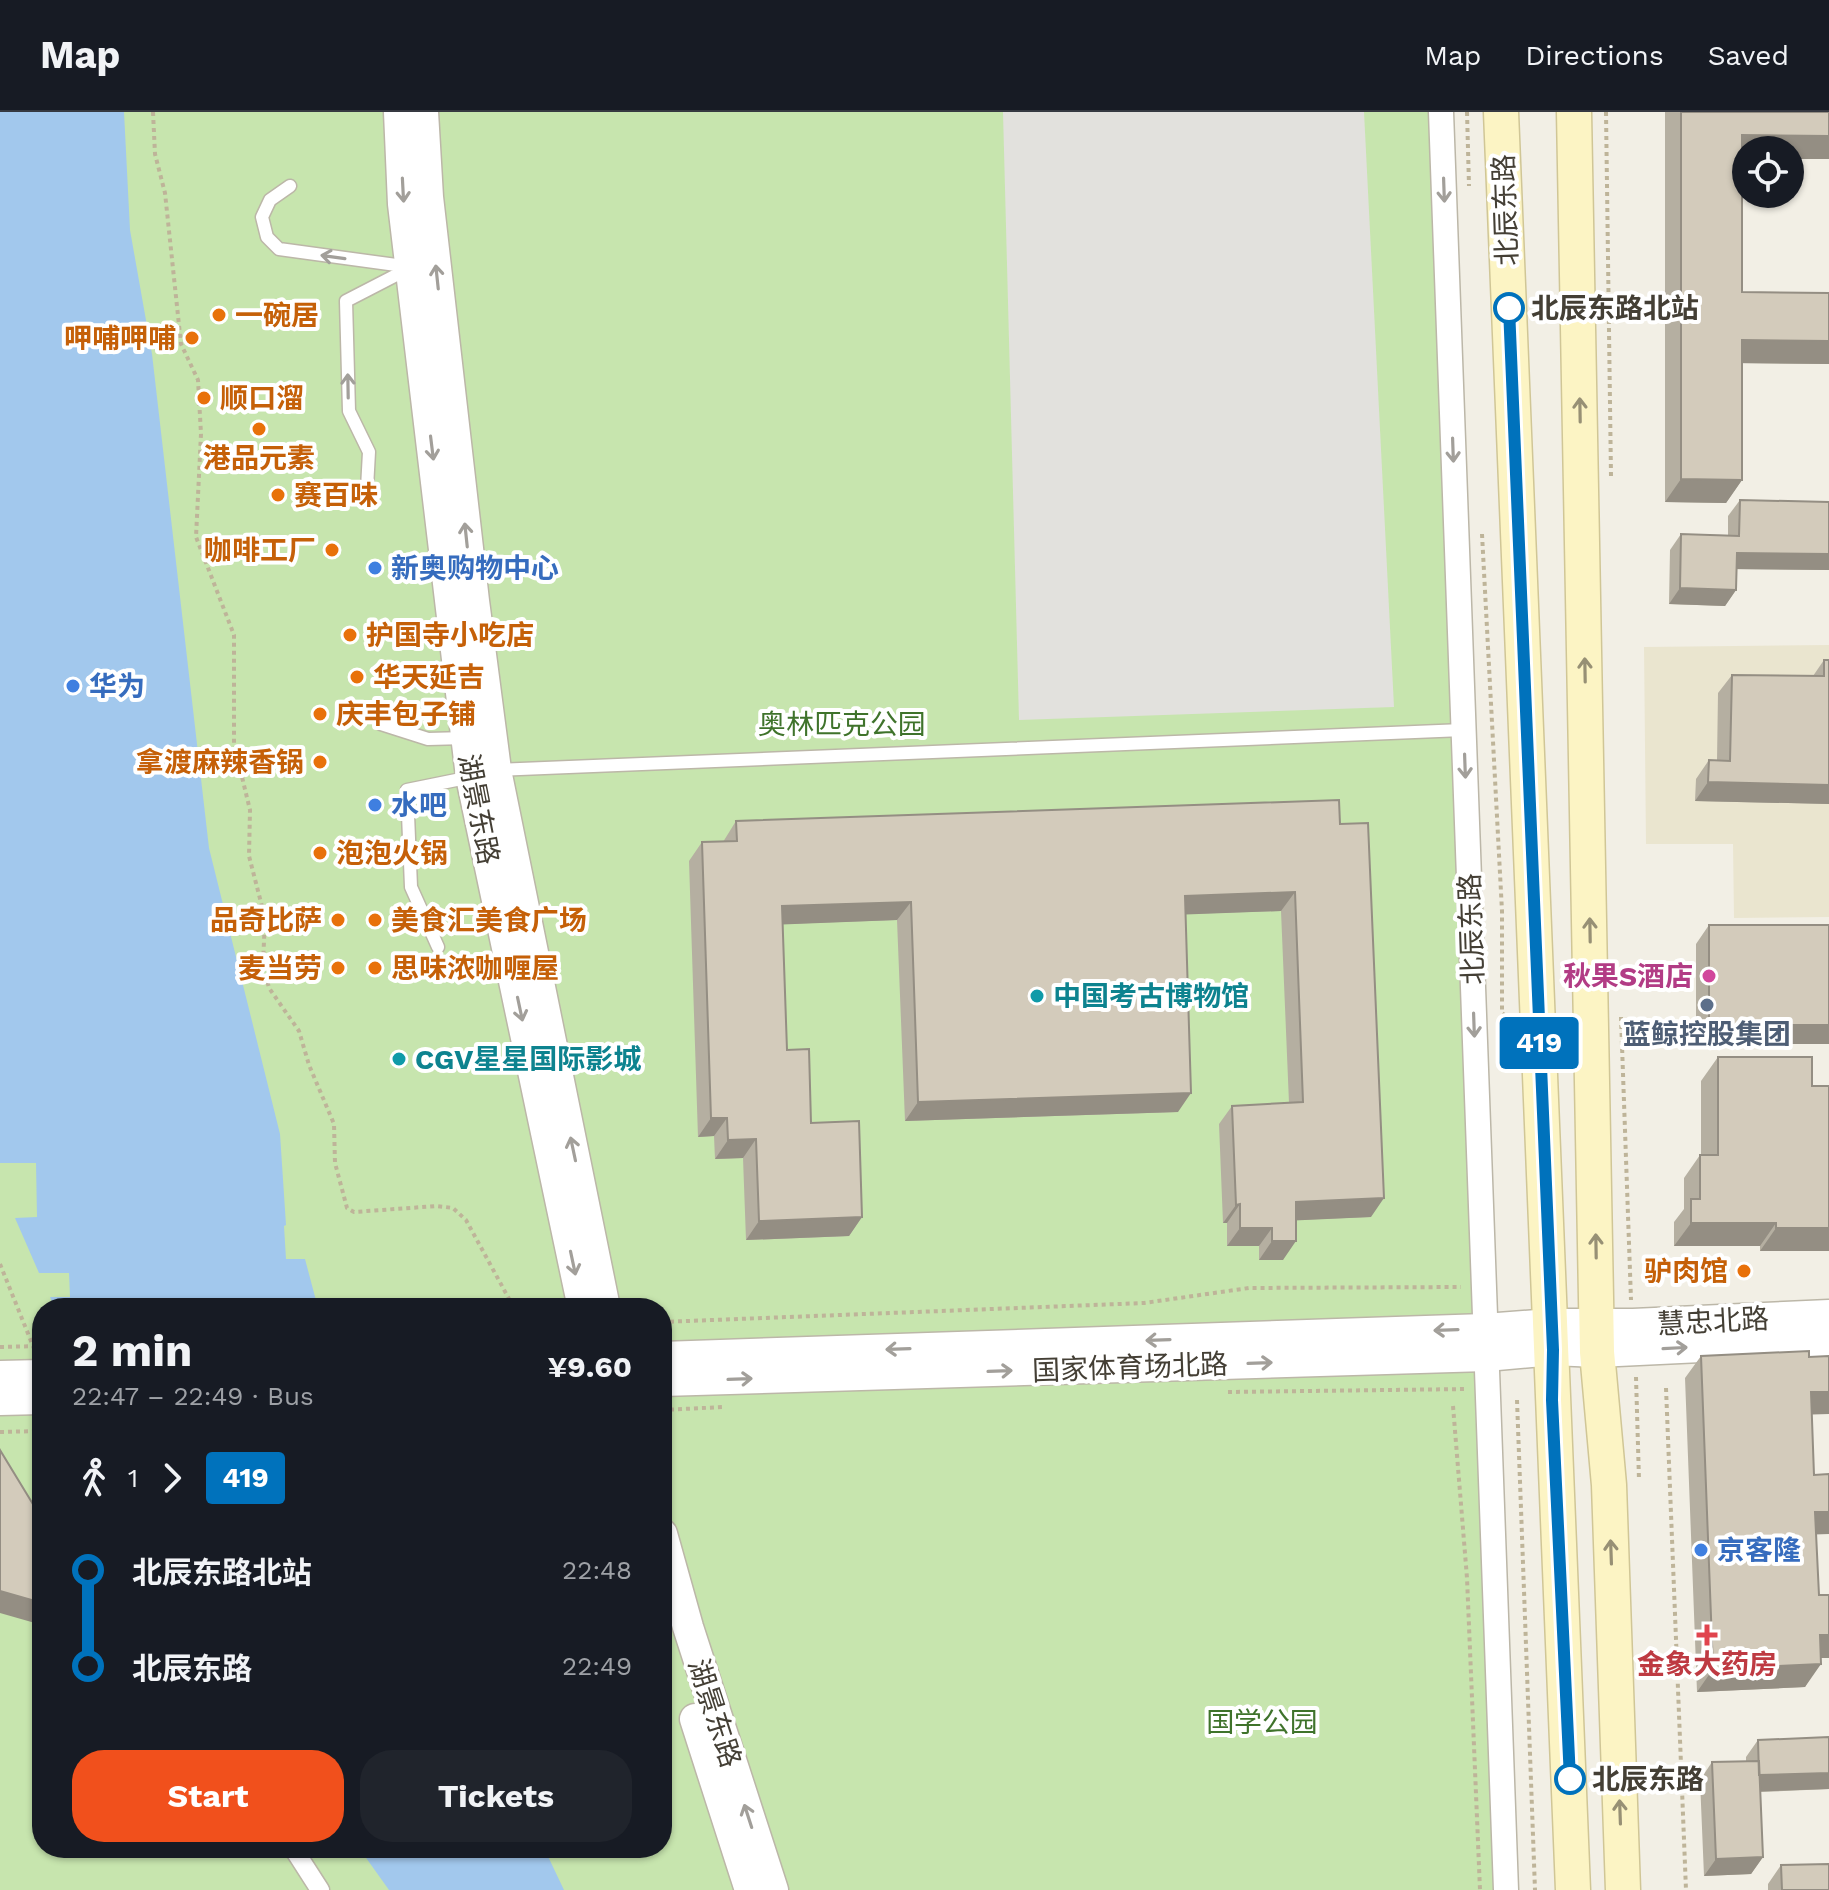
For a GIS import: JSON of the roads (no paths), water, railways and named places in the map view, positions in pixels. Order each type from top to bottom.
[{"type":"main road","name":"北辰东路","points":[[1501,112],[1573,1890]]},
{"type":"main road","points":[[1574,112],[1597,1338],[1609,1485],[1623,1890]]},
{"type":"street","name":"湖景东路","points":[[399,112],[403,204],[466,738],[483,774],[603,1298]]},
{"type":"street","name":"湖景东路","points":[[423,112],[428,197],[483,774],[581,1298]]},
{"type":"street","name":"北辰东路","points":[[1441,112],[1506,1890]]},
{"type":"street","name":"慧忠北路","points":[[1634,1337],[1829,1315]]},
{"type":"street","name":"国家体育场北路","points":[[672,1381],[1552,1337],[1597,1338]]},
{"type":"street","name":"慧忠北路","points":[[1597,1338],[1829,1341]]},
{"type":"street","name":"国家体育场北路","points":[[672,1357],[1486,1342]]},
{"type":"street","points":[[0,1376],[32,1367]]},
{"type":"street","points":[[0,1400],[32,1399]]},
{"type":"street","name":"湖景东路","points":[[672,1570],[773,1890]]},
{"type":"street","name":"湖景东路","points":[[672,1640],[730,1834],[750,1890]]},
{"type":"street","points":[[299,1858],[320,1890]]},
{"type":"lane","points":[[290,186],[270,200],[262,217],[267,237],[279,249],[411,267]]},
{"type":"lane","points":[[367,488],[369,452],[349,411],[346,301],[411,267]]},
{"type":"lane","points":[[381,724],[428,739],[466,738]]},
{"type":"lane","points":[[438,947],[411,887],[407,790],[483,774],[1463,730]]},
{"type":"water","points":[[0,112],[124,112],[130,230],[152,354],[209,848],[280,1134],[286,1259],[305,1259],[315,1298],[50,1298],[70,1297],[69,1273],[39,1273],[15,1218],[37,1217],[36,1163],[0,1163]]},
{"type":"water","points":[[366,1858],[549,1858],[564,1890],[389,1890]]},
{"type":"place","name":"北辰东路北站","points":[[1509,308]]},
{"type":"place","name":"一碗居","points":[[219,315]]},
{"type":"place","name":"呷哺呷哺","points":[[192,338]]},
{"type":"place","name":"顺口溜","points":[[204,398]]},
{"type":"place","name":"港品元素","points":[[259,429]]},
{"type":"place","name":"赛百味","points":[[278,495]]},
{"type":"place","name":"咖啡工厂","points":[[332,550]]},
{"type":"place","name":"新奥购物中心","points":[[375,568]]},
{"type":"place","name":"护国寺小吃店","points":[[350,635]]},
{"type":"place","name":"华天延吉","points":[[357,677]]},
{"type":"place","name":"华为","points":[[73,686]]},
{"type":"place","name":"庆丰包子铺","points":[[320,714]]},
{"type":"place","name":"拿渡麻辣香锅","points":[[320,762]]},
{"type":"place","name":"水吧","points":[[375,805]]},
{"type":"place","name":"泡泡火锅","points":[[320,853]]},
{"type":"place","name":"品奇比萨","points":[[338,920]]},
{"type":"place","name":"美食汇美食广场","points":[[375,920]]},
{"type":"place","name":"麦当劳","points":[[338,968]]},
{"type":"place","name":"思味浓咖喱屋","points":[[375,968]]},
{"type":"place","name":"秋果S酒店","points":[[1709,976]]},
{"type":"place","name":"中国考古博物馆","points":[[1037,996]]},
{"type":"place","name":"蓝鲸控股集团","points":[[1707,1005]]},
{"type":"place","name":"CGV星星国际影城","points":[[399,1059]]},
{"type":"place","name":"驴肉馆","points":[[1744,1271]]},
{"type":"place","name":"京客隆","points":[[1701,1550]]},
{"type":"place","name":"金象大药房","points":[[1707,1635]]},
{"type":"place","name":"北辰东路","points":[[1570,1779]]},
{"type":"park label","name":"奥林匹克公园","points":[[842,724]]},
{"type":"park label","name":"国学公园","points":[[1262,1722]]}]
